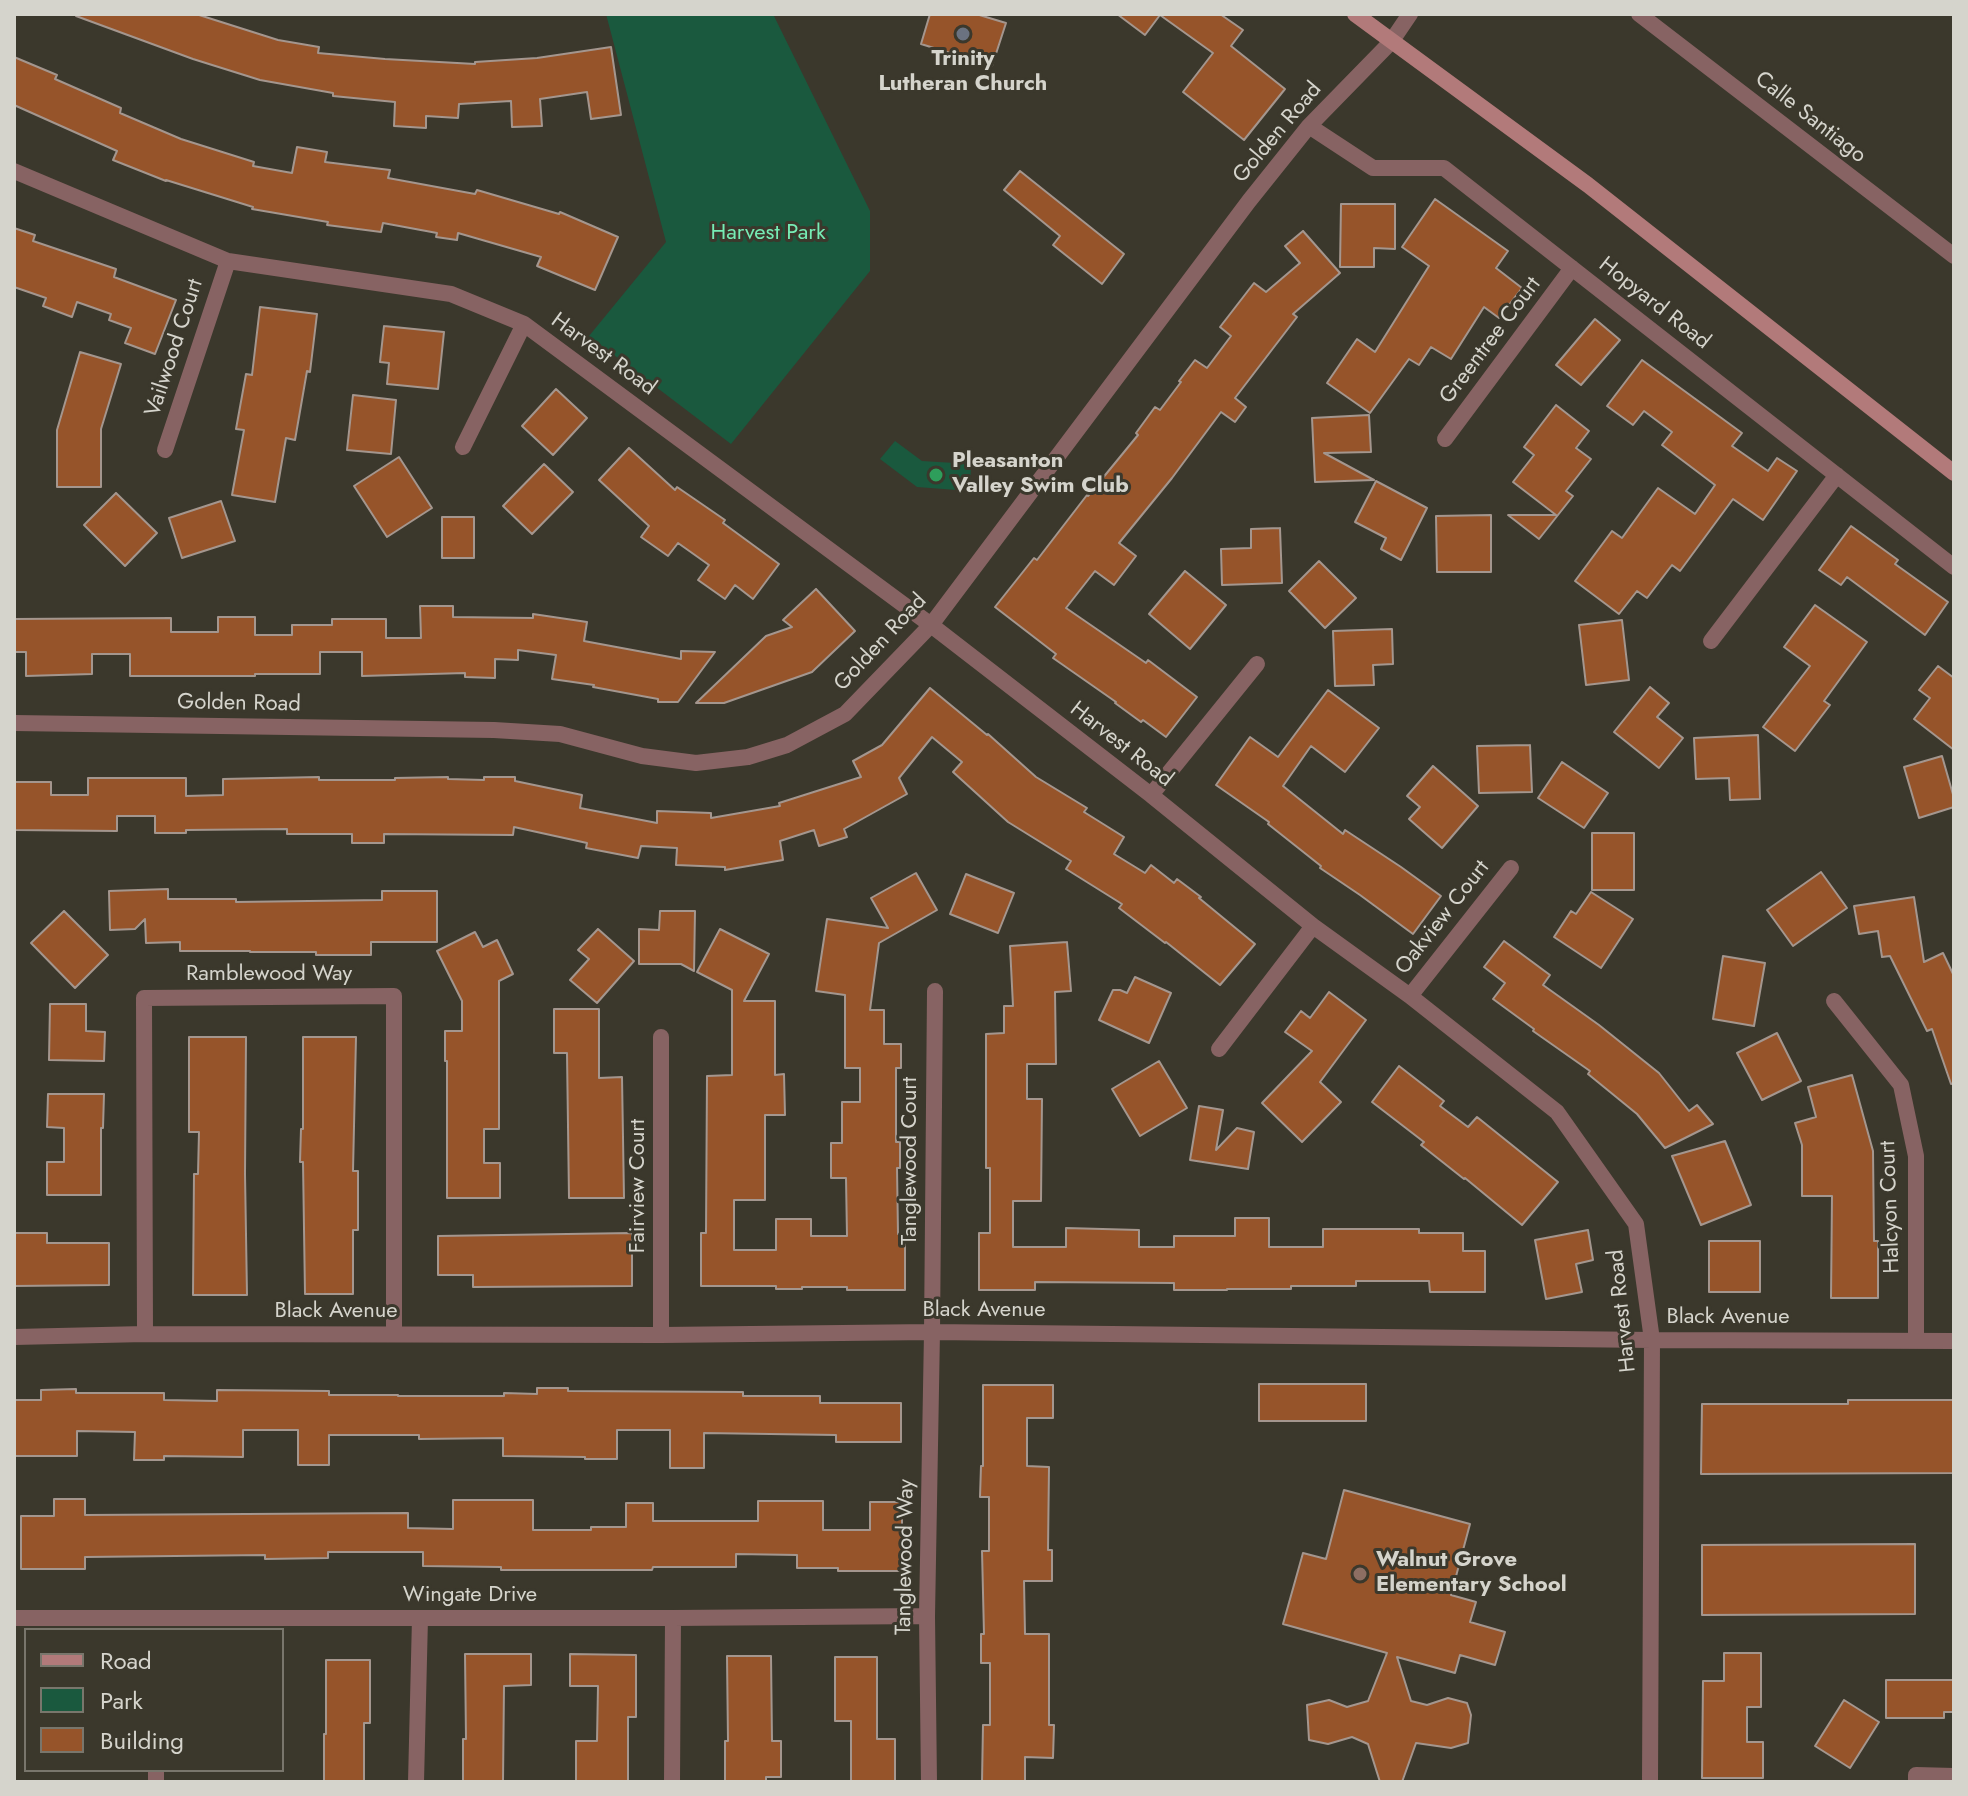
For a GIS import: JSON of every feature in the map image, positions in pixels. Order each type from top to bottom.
[{"type":"main road","points":[[1355,14],[1588,185],[1954,473]]},
{"type":"street","name":"Golden Road","points":[[14,723],[494,730],[560,734],[642,756],[696,763],[748,757],[787,745],[845,714],[931,625],[1249,201],[1309,126],[1391,42],[1410,14]]},
{"type":"street","name":"Calle Santiago","points":[[1639,14],[1954,256]]},
{"type":"street","name":"Hopyard Road","points":[[1309,126],[1373,168],[1444,168],[1954,567]]},
{"type":"street","name":"Harvest Road","points":[[14,171],[228,261],[451,294],[524,324],[931,625],[1151,795],[1313,926],[1410,996],[1557,1112],[1636,1224],[1652,1340],[1650,1782]]},
{"type":"street","name":"Vailwood Court","points":[[165,450],[228,261]]},
{"type":"street","name":"Greentree Court","points":[[1445,439],[1572,268]]},
{"type":"street","points":[[463,447],[524,324]]},
{"type":"street","points":[[1711,641],[1837,475]]},
{"type":"street","points":[[1151,795],[1257,664]]},
{"type":"street","name":"Oakview Court","points":[[1410,996],[1511,868]]},
{"type":"street","points":[[1219,1049],[1313,926]]},
{"type":"street","name":"Tanglewood Court","points":[[932,1332],[935,991]]},
{"type":"street","name":"Ramblewood Way","points":[[145,1334],[144,998],[378,996],[394,996],[394,1334]]},
{"type":"street","name":"Halcyon Court","points":[[1834,1001],[1901,1085],[1916,1156],[1916,1340]]},
{"type":"street","name":"Fairview Court","points":[[661,1037],[661,1335]]},
{"type":"street","name":"Black Avenue","points":[[14,1337],[932,1332],[1954,1341]]},
{"type":"street","name":"Tanglewood Way","points":[[929,1782],[927,1616],[932,1332]]},
{"type":"street","name":"Wingate Drive","points":[[14,1618],[156,1624],[420,1618],[927,1616]]},
{"type":"street","points":[[416,1782],[420,1618]]},
{"type":"street","points":[[672,1782],[673,1618]]},
{"type":"street","points":[[1916,1782],[1916,1775],[1954,1776]]},
{"type":"green space","name":"Harvest Park","points":[[606,14],[773,14],[870,211],[870,271],[731,444],[589,336],[666,242]]},
{"type":"green space","name":"Pleasanton Valley Swim Club","points":[[895,441],[922,461],[971,464],[970,491],[917,487],[880,459]]},
{"type":"building","points":[[76,14],[196,14],[278,40],[319,47],[318,53],[385,59],[475,64],[611,47],[621,115],[591,119],[587,92],[540,99],[542,126],[512,127],[511,101],[459,104],[458,118],[426,116],[426,128],[394,126],[395,102],[333,96],[333,93],[260,80],[193,59]]},
{"type":"building","name":"Trinity Lutheran Church","points":[[930,14],[976,14],[1006,23],[992,66],[921,44]]},
{"type":"building","points":[[1117,14],[1220,14],[1243,30],[1231,46],[1285,89],[1244,140],[1183,92],[1213,53],[1160,15],[1145,35]]},
{"type":"building","points":[[14,57],[121,108],[120,113],[181,139],[254,162],[253,166],[292,173],[297,147],[327,152],[325,162],[390,170],[388,178],[475,194],[477,190],[560,212],[618,237],[595,290],[537,266],[541,257],[458,233],[457,240],[383,223],[381,232],[327,225],[328,222],[252,209],[113,160],[117,151],[14,105]]},
{"type":"building","points":[[1020,171],[1124,254],[1102,284],[1053,245],[1060,236],[1004,190]]},
{"type":"building","points":[[1435,199],[1508,251],[1496,268],[1522,288],[1499,318],[1484,307],[1451,359],[1431,347],[1419,365],[1409,359],[1370,413],[1327,383],[1357,339],[1375,352],[1429,266],[1402,247]]},
{"type":"building","points":[[1341,204],[1395,204],[1395,249],[1374,248],[1374,267],[1340,267]]},
{"type":"building","points":[[14,228],[35,235],[33,241],[116,269],[114,277],[176,300],[155,354],[125,343],[131,328],[109,320],[111,314],[77,302],[72,317],[43,306],[46,298],[14,287]]},
{"type":"building","points":[[1303,231],[1340,273],[1293,314],[1297,317],[1235,398],[1246,407],[1235,422],[1221,412],[1119,543],[1136,556],[1114,585],[1095,571],[1066,608],[1146,663],[1148,660],[1197,697],[1166,737],[1053,658],[1056,654],[995,607],[1138,435],[1136,433],[1155,407],[1160,410],[1195,360],[1207,368],[1231,336],[1220,327],[1254,283],[1266,292],[1300,263],[1285,246]]},
{"type":"building","points":[[260,307],[317,314],[310,372],[307,371],[295,440],[286,438],[275,502],[232,495],[244,430],[236,429],[246,374],[252,375]]},
{"type":"building","points":[[1595,319],[1620,340],[1581,385],[1556,365]]},
{"type":"building","points":[[384,326],[444,332],[438,389],[387,384],[389,363],[380,362]]},
{"type":"building","points":[[80,352],[121,364],[101,429],[101,487],[57,487],[57,430]]},
{"type":"building","points":[[1642,360],[1742,433],[1732,446],[1768,471],[1777,458],[1797,471],[1763,520],[1733,499],[1680,571],[1672,565],[1647,598],[1637,591],[1619,614],[1575,581],[1612,531],[1622,538],[1658,488],[1695,514],[1715,485],[1662,445],[1672,432],[1644,411],[1633,425],[1607,406]]},
{"type":"building","points":[[556,389],[587,418],[553,455],[522,426]]},
{"type":"building","points":[[353,395],[396,400],[391,454],[347,450]]},
{"type":"building","points":[[1556,405],[1589,431],[1576,448],[1591,459],[1566,491],[1573,496],[1539,539],[1508,515],[1556,515],[1513,482],[1534,455],[1524,447]]},
{"type":"building","points":[[1369,415],[1371,452],[1324,453],[1374,480],[1315,482],[1312,418]]},
{"type":"building","points":[[629,448],[675,490],[677,487],[725,520],[723,523],[779,564],[753,599],[735,585],[725,599],[698,580],[709,565],[678,543],[668,556],[641,537],[649,526],[599,480]]},
{"type":"building","points":[[399,457],[432,508],[387,537],[354,486]]},
{"type":"building","points":[[544,464],[573,492],[532,534],[503,506]]},
{"type":"building","points":[[1376,481],[1427,508],[1401,560],[1381,549],[1386,538],[1355,522]]},
{"type":"building","points":[[116,493],[157,533],[125,566],[84,525]]},
{"type":"building","points":[[221,501],[235,541],[182,558],[169,518]]},
{"type":"building","points":[[1491,515],[1491,572],[1437,572],[1436,516]]},
{"type":"building","points":[[442,517],[474,517],[474,558],[442,558]]},
{"type":"building","points":[[1851,526],[1898,560],[1895,564],[1948,602],[1925,635],[1847,577],[1841,585],[1819,570]]},
{"type":"building","points":[[1280,528],[1282,583],[1222,585],[1221,549],[1251,548],[1251,529]]},
{"type":"building","points":[[1319,561],[1356,598],[1325,628],[1289,591]]},
{"type":"building","points":[[1185,571],[1226,605],[1190,649],[1149,614]]},
{"type":"building","points":[[816,589],[855,631],[812,672],[724,703],[696,703],[766,636],[792,627],[783,620]]},
{"type":"building","points":[[1815,605],[1867,642],[1824,701],[1830,705],[1795,751],[1763,727],[1810,666],[1784,647]]},
{"type":"building","points":[[420,606],[453,606],[453,617],[533,618],[533,614],[587,622],[584,641],[681,659],[681,651],[715,652],[678,702],[658,702],[658,699],[594,685],[552,679],[556,655],[518,650],[518,660],[495,659],[495,678],[465,677],[465,673],[362,676],[362,652],[320,652],[320,674],[130,676],[130,654],[92,654],[92,674],[26,676],[26,652],[14,652],[14,619],[171,618],[171,632],[218,632],[218,617],[255,617],[255,635],[292,635],[292,625],[332,625],[332,619],[386,619],[386,638],[421,638]]},
{"type":"building","points":[[1622,620],[1629,680],[1586,685],[1579,625]]},
{"type":"building","points":[[1392,629],[1393,664],[1373,665],[1374,685],[1335,686],[1333,631]]},
{"type":"building","points":[[1938,666],[1954,678],[1954,750],[1914,719],[1930,698],[1919,690]]},
{"type":"building","points":[[1650,687],[1669,703],[1657,717],[1683,738],[1659,768],[1614,732]]},
{"type":"building","points":[[930,688],[1036,777],[1087,808],[1084,812],[1124,837],[1114,854],[1145,873],[1151,865],[1174,883],[1177,879],[1255,944],[1220,985],[1119,908],[1122,904],[1066,869],[1071,861],[1008,822],[953,772],[962,762],[932,737],[899,778],[907,794],[844,829],[847,837],[819,846],[814,830],[780,841],[783,860],[725,870],[725,867],[676,865],[677,848],[641,846],[638,858],[586,848],[587,843],[514,827],[513,835],[384,834],[384,843],[352,843],[352,834],[287,834],[287,829],[155,833],[155,816],[117,816],[117,831],[14,830],[14,782],[51,782],[51,795],[88,795],[88,778],[186,778],[186,796],[223,795],[223,779],[319,777],[319,780],[395,780],[448,777],[484,780],[484,777],[515,777],[515,781],[582,795],[580,808],[657,823],[657,811],[711,813],[711,818],[780,806],[779,803],[861,777],[853,761],[882,745]]},
{"type":"building","points":[[1328,690],[1379,728],[1345,772],[1311,746],[1283,786],[1343,834],[1345,830],[1441,896],[1413,934],[1320,868],[1269,822],[1216,785],[1250,737],[1278,757]]},
{"type":"building","points":[[1758,735],[1760,799],[1730,800],[1729,778],[1696,779],[1694,738]]},
{"type":"building","points":[[1530,745],[1532,792],[1479,793],[1477,746]]},
{"type":"building","points":[[1942,756],[1954,807],[1919,818],[1904,767]]},
{"type":"building","points":[[1562,762],[1608,793],[1584,828],[1538,798]]},
{"type":"building","points":[[1433,766],[1478,806],[1442,848],[1409,819],[1420,807],[1407,796]]},
{"type":"building","points":[[1592,833],[1634,833],[1634,890],[1592,890]]},
{"type":"building","points":[[1821,872],[1847,908],[1793,946],[1767,910]]},
{"type":"building","points":[[916,873],[937,910],[879,943],[870,1010],[884,1010],[884,1044],[901,1044],[901,1068],[896,1068],[896,1142],[900,1142],[900,1168],[897,1168],[898,1234],[905,1234],[905,1290],[701,1286],[701,1233],[706,1233],[707,1076],[732,1075],[732,990],[697,972],[720,929],[769,954],[744,1001],[775,1001],[775,1075],[784,1074],[785,1115],[765,1115],[765,1200],[734,1200],[734,1250],[776,1250],[776,1219],[811,1219],[811,1236],[847,1236],[846,1178],[831,1178],[831,1143],[842,1143],[842,1102],[860,1102],[860,1068],[845,1068],[845,995],[816,991],[827,919],[888,928],[871,898]]},
{"type":"building","points":[[966,874],[1014,893],[998,933],[950,914]]},
{"type":"building","points":[[168,889],[168,899],[236,899],[236,902],[382,900],[382,891],[437,891],[437,942],[371,942],[371,955],[180,951],[180,942],[146,943],[145,919],[135,929],[110,930],[109,891]]},
{"type":"building","points":[[1591,892],[1633,919],[1601,968],[1554,937],[1571,911],[1576,914]]},
{"type":"building","points":[[1914,897],[1924,962],[1943,953],[1954,976],[1954,1083],[1951,1084],[1932,1029],[1927,1031],[1890,956],[1882,957],[1878,931],[1859,934],[1854,906]]},
{"type":"building","points":[[64,911],[108,955],[75,988],[31,943]]},
{"type":"building","points":[[660,911],[695,911],[694,971],[681,964],[639,964],[639,929],[659,930]]},
{"type":"building","points":[[598,929],[634,961],[597,1003],[570,980],[589,959],[578,950]]},
{"type":"building","points":[[475,932],[483,947],[497,940],[513,974],[499,981],[499,1129],[484,1129],[484,1163],[500,1163],[500,1198],[447,1198],[445,1031],[462,1031],[462,1001],[437,951]]},
{"type":"building","points":[[1504,941],[1550,975],[1543,985],[1659,1073],[1689,1111],[1697,1105],[1713,1124],[1665,1148],[1637,1114],[1588,1074],[1590,1071],[1493,999],[1505,983],[1484,967]]},
{"type":"building","points":[[1067,942],[1071,991],[1055,992],[1056,1064],[1027,1064],[1027,1099],[1042,1099],[1041,1201],[1013,1201],[1013,1247],[1066,1247],[1066,1228],[1139,1230],[1139,1247],[1174,1247],[1174,1236],[1235,1236],[1235,1218],[1269,1218],[1269,1247],[1323,1247],[1323,1229],[1419,1229],[1419,1233],[1463,1233],[1463,1251],[1485,1251],[1485,1292],[1430,1292],[1429,1281],[1356,1281],[1356,1286],[1227,1290],[1174,1290],[1174,1283],[1035,1282],[1035,1290],[979,1290],[979,1233],[990,1233],[990,1168],[986,1168],[986,1034],[1004,1033],[1004,1006],[1013,1006],[1010,946]]},
{"type":"building","points":[[1723,956],[1765,963],[1754,1026],[1713,1019]]},
{"type":"building","points":[[1135,977],[1171,993],[1149,1043],[1099,1020],[1113,990],[1127,993]]},
{"type":"building","points":[[1329,992],[1366,1020],[1320,1082],[1341,1102],[1302,1142],[1262,1103],[1312,1051],[1285,1032],[1301,1011],[1310,1018]]},
{"type":"building","points":[[50,1004],[86,1004],[86,1031],[105,1032],[104,1061],[49,1060]]},
{"type":"building","points":[[554,1009],[599,1009],[599,1078],[622,1077],[624,1198],[569,1198],[567,1053],[554,1053]]},
{"type":"building","points":[[1777,1033],[1801,1081],[1762,1100],[1737,1053]]},
{"type":"building","points":[[189,1037],[246,1037],[247,1295],[193,1295],[194,1174],[198,1174],[199,1132],[189,1132]]},
{"type":"building","points":[[303,1037],[356,1037],[353,1171],[358,1171],[358,1230],[353,1230],[353,1294],[305,1294],[303,1162],[300,1162]]},
{"type":"building","points":[[1159,1061],[1187,1108],[1140,1136],[1112,1089]]},
{"type":"building","points":[[1399,1066],[1444,1101],[1440,1106],[1468,1127],[1477,1117],[1558,1182],[1522,1225],[1372,1102]]},
{"type":"building","points":[[1852,1075],[1873,1151],[1878,1298],[1831,1298],[1832,1196],[1802,1196],[1802,1145],[1795,1123],[1816,1117],[1808,1087]]},
{"type":"building","points":[[48,1094],[104,1094],[101,1195],[47,1195],[47,1162],[64,1162],[64,1128],[47,1127]]},
{"type":"building","points":[[1199,1106],[1223,1110],[1216,1150],[1237,1128],[1254,1132],[1248,1169],[1190,1160]]},
{"type":"building","points":[[1725,1141],[1751,1205],[1701,1225],[1672,1156]]},
{"type":"building","points":[[1588,1230],[1593,1260],[1576,1264],[1582,1292],[1546,1299],[1535,1240]]},
{"type":"building","points":[[14,1233],[47,1233],[47,1243],[109,1243],[109,1285],[14,1286]]},
{"type":"building","points":[[632,1233],[632,1286],[473,1287],[473,1275],[438,1275],[438,1236]]},
{"type":"building","points":[[1709,1241],[1760,1241],[1760,1292],[1709,1292]]},
{"type":"building","points":[[1259,1384],[1366,1384],[1366,1421],[1259,1421]]},
{"type":"building","points":[[983,1385],[1053,1385],[1053,1418],[1027,1418],[1027,1466],[1049,1467],[1048,1550],[1052,1550],[1052,1581],[1024,1581],[1025,1634],[1049,1634],[1049,1725],[1054,1725],[1053,1758],[1025,1757],[1025,1782],[982,1782],[983,1725],[990,1725],[990,1663],[981,1663],[981,1634],[984,1634],[982,1551],[989,1551],[989,1497],[980,1497]]},
{"type":"building","points":[[537,1388],[743,1392],[743,1396],[820,1396],[820,1403],[901,1403],[901,1442],[836,1442],[836,1435],[704,1433],[704,1468],[670,1468],[670,1430],[617,1430],[617,1459],[503,1456],[503,1438],[419,1439],[419,1435],[329,1435],[329,1465],[298,1465],[298,1430],[243,1430],[243,1457],[164,1456],[164,1460],[134,1460],[135,1432],[77,1431],[77,1456],[14,1456],[14,1400],[41,1400],[41,1390],[164,1393],[164,1400],[217,1401],[217,1390],[329,1391],[329,1395],[504,1396],[504,1393],[537,1394]]},
{"type":"building","points":[[1848,1400],[1954,1400],[1954,1473],[1701,1474],[1702,1404],[1848,1404]]},
{"type":"building","points":[[1344,1490],[1470,1524],[1451,1595],[1476,1602],[1470,1622],[1505,1632],[1495,1665],[1460,1655],[1455,1673],[1397,1657],[1411,1701],[1427,1705],[1448,1698],[1467,1703],[1471,1715],[1468,1743],[1451,1748],[1416,1743],[1402,1782],[1380,1782],[1368,1744],[1352,1737],[1328,1744],[1309,1740],[1307,1705],[1329,1700],[1347,1707],[1368,1701],[1387,1653],[1283,1624],[1303,1553],[1326,1559]]},
{"type":"building","points":[[54,1499],[85,1499],[85,1515],[408,1513],[408,1528],[453,1529],[453,1500],[533,1500],[533,1530],[626,1527],[626,1503],[653,1503],[653,1521],[758,1521],[758,1501],[823,1501],[823,1530],[870,1530],[870,1502],[902,1502],[902,1571],[797,1568],[797,1555],[736,1554],[736,1567],[501,1570],[501,1567],[423,1566],[423,1552],[328,1552],[328,1558],[265,1559],[265,1555],[85,1557],[85,1569],[21,1569],[21,1516],[54,1516]]},
{"type":"building","points":[[1915,1544],[1915,1614],[1702,1615],[1702,1545]]},
{"type":"building","points":[[1724,1653],[1761,1653],[1761,1707],[1747,1707],[1747,1742],[1763,1742],[1763,1778],[1702,1778],[1703,1681],[1724,1681]]},
{"type":"building","points":[[465,1654],[531,1654],[531,1685],[504,1686],[503,1782],[463,1782]]},
{"type":"building","points":[[570,1654],[636,1655],[636,1717],[628,1717],[628,1782],[576,1782],[576,1741],[597,1741],[598,1686],[570,1686]]},
{"type":"building","points":[[727,1656],[771,1656],[772,1741],[781,1741],[781,1777],[766,1777],[766,1782],[725,1782]]},
{"type":"building","points":[[835,1657],[877,1657],[877,1739],[895,1739],[895,1782],[851,1782],[851,1721],[835,1721]]},
{"type":"building","points":[[326,1660],[370,1660],[370,1723],[364,1723],[364,1782],[324,1782]]},
{"type":"building","points":[[1886,1680],[1954,1680],[1954,1712],[1944,1712],[1944,1718],[1886,1718]]},
{"type":"building","points":[[1844,1700],[1879,1722],[1850,1768],[1815,1746]]},
{"type":"place","name":"Trinity Lutheran Church","points":[[963,34]]},
{"type":"place","name":"Pleasanton Valley Swim Club","points":[[936,475]]},
{"type":"place","name":"Walnut Grove Elementary School","points":[[1360,1574]]}]
